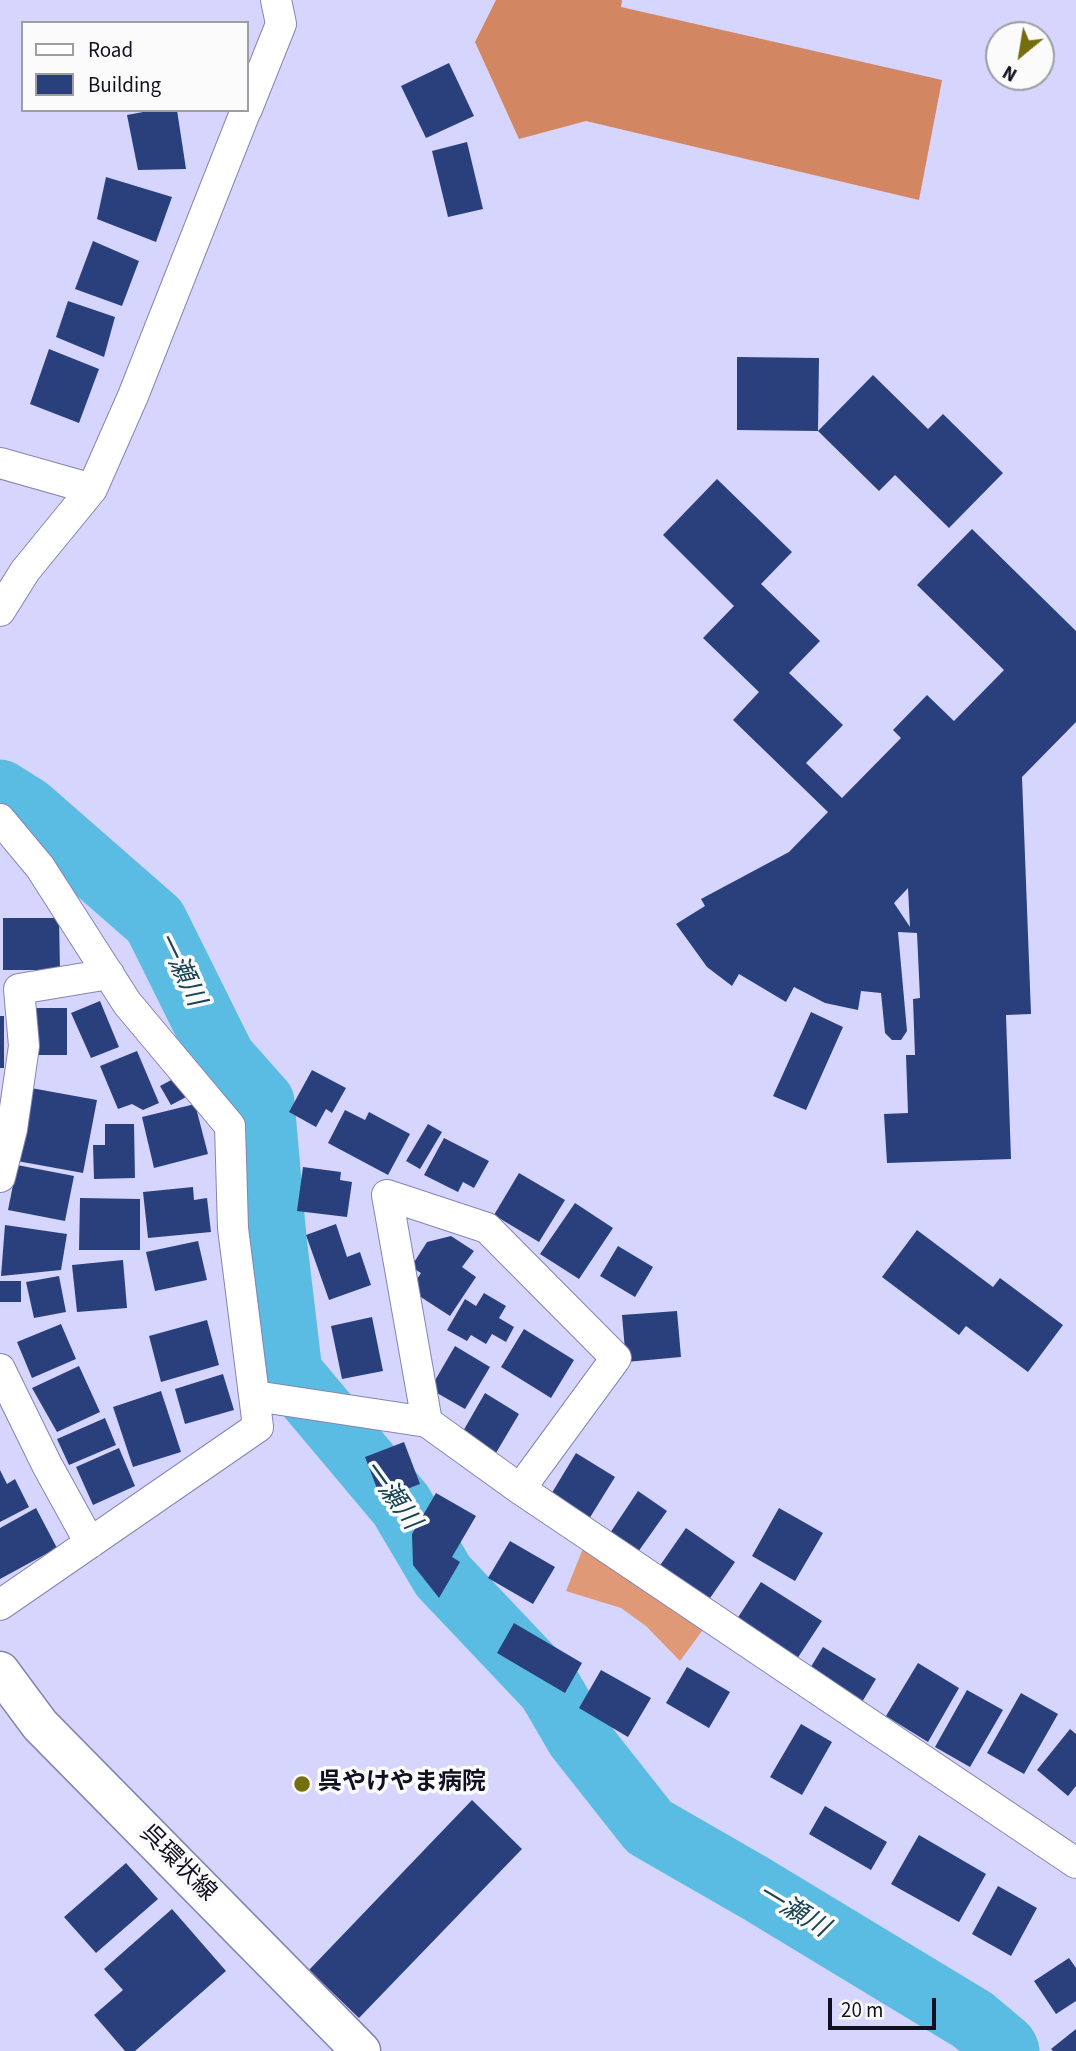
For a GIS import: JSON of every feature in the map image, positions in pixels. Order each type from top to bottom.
[{"type":"main road","name":"呉環状線","points":[[0,1671],[40,1725],[361,2051]]},
{"type":"street","points":[[248,105],[281,24],[276,0]]},
{"type":"street","points":[[0,611],[25,571],[92,489],[133,396],[245,112]]},
{"type":"street","points":[[0,463],[92,489]]},
{"type":"street","points":[[0,819],[40,867],[127,1003],[230,1126],[233,1228],[258,1427],[0,1605]]},
{"type":"street","points":[[0,1177],[12,1129],[24,1046],[19,989],[109,974]]},
{"type":"street","points":[[427,1422],[387,1195],[487,1228],[616,1358],[520,1489]]},
{"type":"street","points":[[0,1369],[47,1465],[90,1543]]},
{"type":"street","points":[[255,1396],[427,1422],[520,1489],[1076,1863]]},
{"type":"shaded area","points":[[496,0],[622,0],[621,7],[942,80],[919,200],[586,121],[519,139],[475,42]]},
{"type":"shaded area","points":[[586,1541],[705,1627],[680,1661],[646,1626],[621,1608],[566,1591]]},
{"type":"building","points":[[449,63],[474,116],[426,138],[401,86]]},
{"type":"building","points":[[177,112],[186,169],[138,170],[127,115]]},
{"type":"building","points":[[467,142],[483,209],[448,217],[432,151]]},
{"type":"building","points":[[106,177],[172,197],[156,242],[97,219]]},
{"type":"building","points":[[93,241],[139,261],[122,306],[75,289]]},
{"type":"building","points":[[68,301],[115,317],[104,357],[56,337]]},
{"type":"building","points":[[49,349],[99,369],[79,423],[30,404]]},
{"type":"building","points":[[737,357],[819,358],[818,431],[737,430]]},
{"type":"building","points":[[873,375],[928,429],[943,414],[1003,473],[949,528],[895,475],[879,491],[818,431]]},
{"type":"building","points":[[717,479],[792,552],[761,584],[820,641],[789,673],[843,725],[806,763],[842,798],[901,738],[893,730],[927,695],[954,721],[1004,670],[917,585],[972,529],[1076,631],[1076,722],[1022,777],[1031,1014],[1006,1015],[1011,1159],[887,1163],[884,1114],[908,1113],[906,1055],[915,1055],[913,999],[920,998],[917,933],[898,932],[907,1031],[901,1040],[892,1040],[885,1033],[881,993],[861,991],[858,1010],[825,1003],[794,987],[786,1002],[739,974],[732,986],[707,967],[676,924],[705,906],[701,899],[789,852],[828,812],[733,720],[759,692],[703,638],[734,606],[663,535]],"holes":[[[908,888],[910,927],[894,903]]]},
{"type":"building","points":[[3,918],[59,918],[60,970],[3,970]]},
{"type":"building","points":[[100,1001],[119,1047],[91,1058],[71,1013]]},
{"type":"building","points":[[34,1008],[67,1008],[67,1055],[34,1055]]},
{"type":"building","points":[[811,1012],[843,1027],[806,1110],[773,1096]]},
{"type":"building","points":[[0,1016],[4,1016],[4,1068],[0,1068]]},
{"type":"building","points":[[137,1051],[159,1103],[143,1110],[132,1104],[118,1109],[100,1066]]},
{"type":"building","points":[[312,1070],[346,1088],[332,1113],[326,1109],[316,1127],[289,1112]]},
{"type":"building","points":[[177,1077],[188,1096],[171,1105],[160,1086]]},
{"type":"building","points":[[31,1088],[97,1100],[83,1173],[17,1161]]},
{"type":"building","points":[[195,1104],[208,1154],[154,1168],[142,1117]]},
{"type":"building","points":[[345,1110],[365,1120],[369,1112],[410,1134],[388,1175],[328,1143]]},
{"type":"building","points":[[105,1124],[134,1124],[135,1178],[94,1179],[93,1145],[105,1145]]},
{"type":"building","points":[[428,1124],[442,1132],[420,1169],[406,1161]]},
{"type":"building","points":[[444,1138],[489,1161],[474,1188],[463,1182],[458,1192],[424,1175]]},
{"type":"building","points":[[17,1165],[74,1176],[65,1221],[8,1210]]},
{"type":"building","points":[[303,1167],[341,1172],[340,1180],[352,1182],[347,1217],[297,1211]]},
{"type":"building","points":[[519,1173],[565,1200],[539,1242],[494,1215]]},
{"type":"building","points":[[193,1187],[194,1200],[207,1198],[211,1232],[148,1238],[143,1192]]},
{"type":"building","points":[[80,1198],[140,1199],[140,1250],[79,1250]]},
{"type":"building","points":[[575,1203],[613,1228],[579,1279],[540,1254]]},
{"type":"building","points":[[336,1224],[347,1257],[360,1252],[371,1285],[329,1300],[306,1235]]},
{"type":"building","points":[[5,1225],[67,1234],[61,1270],[1,1276]]},
{"type":"building","points":[[917,1230],[993,1287],[1000,1278],[1063,1325],[1028,1372],[966,1326],[959,1335],[882,1277]]},
{"type":"building","points":[[451,1236],[474,1251],[462,1267],[476,1277],[450,1316],[410,1290],[421,1273],[411,1267],[427,1242]]},
{"type":"building","points":[[198,1241],[207,1280],[155,1291],[146,1252]]},
{"type":"building","points":[[618,1246],[653,1267],[635,1297],[600,1276]]},
{"type":"building","points":[[123,1260],[127,1308],[77,1312],[72,1265]]},
{"type":"building","points":[[59,1276],[66,1312],[34,1318],[26,1282]]},
{"type":"building","points":[[0,1281],[21,1281],[21,1302],[0,1302]]},
{"type":"building","points":[[484,1293],[506,1306],[499,1318],[514,1327],[506,1342],[492,1334],[486,1344],[471,1335],[467,1341],[447,1330],[465,1299],[476,1306]]},
{"type":"building","points":[[677,1311],[681,1357],[626,1362],[622,1315]]},
{"type":"building","points":[[372,1317],[383,1371],[342,1379],[331,1326]]},
{"type":"building","points":[[207,1320],[219,1365],[161,1382],[149,1336]]},
{"type":"building","points":[[61,1324],[76,1359],[32,1378],[17,1342]]},
{"type":"building","points":[[524,1329],[574,1360],[551,1398],[501,1367]]},
{"type":"building","points":[[455,1346],[490,1367],[465,1409],[430,1389]]},
{"type":"building","points":[[79,1366],[100,1412],[57,1432],[32,1388]]},
{"type":"building","points":[[223,1374],[234,1410],[185,1424],[175,1389]]},
{"type":"building","points":[[161,1391],[181,1452],[133,1467],[113,1407]]},
{"type":"building","points":[[485,1393],[519,1414],[496,1453],[462,1433]]},
{"type":"building","points":[[105,1418],[116,1445],[69,1465],[57,1439]]},
{"type":"building","points":[[404,1442],[420,1484],[381,1499],[365,1457]]},
{"type":"building","points":[[119,1448],[135,1486],[93,1505],[76,1467]]},
{"type":"building","points":[[576,1453],[615,1477],[589,1519],[550,1496]]},
{"type":"building","points":[[0,1470],[7,1484],[15,1479],[29,1507],[0,1522]]},
{"type":"building","points":[[638,1491],[667,1511],[638,1552],[610,1533]]},
{"type":"building","points":[[436,1493],[476,1516],[452,1557],[460,1562],[439,1598],[413,1565],[412,1534]]},
{"type":"building","points":[[36,1508],[57,1548],[0,1579],[0,1528]]},
{"type":"building","points":[[779,1508],[823,1533],[795,1581],[752,1556]]},
{"type":"building","points":[[686,1528],[735,1562],[708,1601],[659,1567]]},
{"type":"building","points":[[510,1541],[555,1567],[533,1604],[488,1578]]},
{"type":"building","points":[[761,1582],[822,1621],[795,1662],[735,1622]]},
{"type":"building","points":[[514,1623],[582,1663],[565,1693],[497,1653]]},
{"type":"building","points":[[823,1647],[876,1679],[859,1707],[806,1675]]},
{"type":"building","points":[[918,1663],[959,1688],[928,1742],[886,1716]]},
{"type":"building","points":[[687,1667],[730,1692],[709,1728],[666,1703]]},
{"type":"building","points":[[601,1670],[651,1698],[628,1737],[579,1708]]},
{"type":"building","points":[[967,1690],[1003,1710],[970,1767],[935,1747]]},
{"type":"building","points":[[1021,1693],[1058,1714],[1024,1774],[987,1753]]},
{"type":"building","points":[[801,1724],[832,1742],[802,1795],[770,1777]]},
{"type":"building","points":[[1070,1729],[1076,1734],[1076,1786],[1068,1796],[1037,1770]]},
{"type":"building","points":[[472,1800],[522,1849],[359,2018],[309,1970]]},
{"type":"building","points":[[825,1806],[887,1842],[871,1870],[809,1834]]},
{"type":"building","points":[[919,1835],[986,1874],[959,1922],[891,1884]]},
{"type":"building","points":[[126,1863],[158,1899],[96,1953],[64,1917]]},
{"type":"building","points":[[998,1886],[1037,1908],[1011,1956],[972,1934]]},
{"type":"building","points":[[172,1909],[226,1971],[135,2051],[125,2051],[94,2015],[123,1990],[104,1969]]},
{"type":"building","points":[[1069,1958],[1076,1968],[1076,2001],[1056,2014],[1034,1981]]},
{"type":"building","points":[[1076,2029],[1076,2051],[1051,2049]]},
{"type":"waterway","name":"一瀬川","points":[[0,792],[27,809],[155,921],[223,1058],[262,1102],[290,1373],[401,1505],[443,1576],[550,1689],[578,1737],[649,1827],[973,2020],[1007,2051]]},
{"type":"place","name":"呉やけやま病院","points":[[302,1784]]}]
